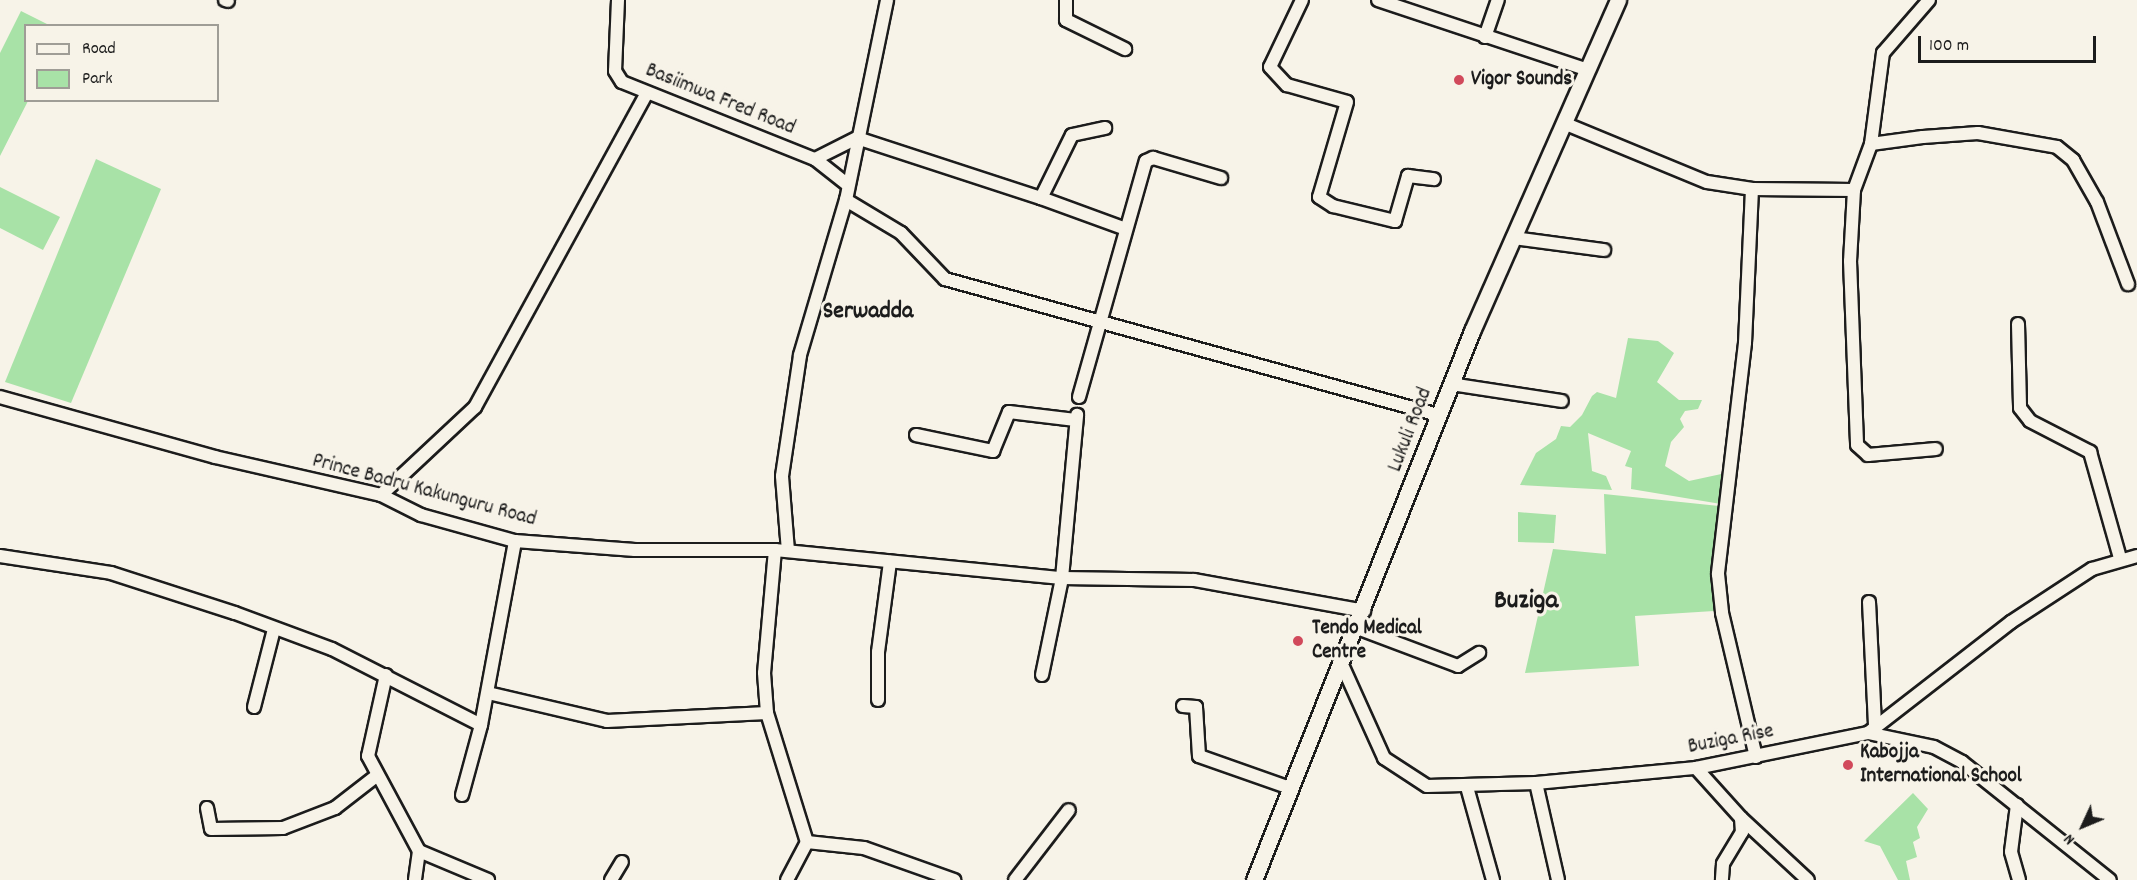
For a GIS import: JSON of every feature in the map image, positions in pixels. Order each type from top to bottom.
[{"type":"street","name":"Basiimwa Fred Road","points":[[618,0],[615,71],[622,82],[645,95],[815,159],[848,185]]},
{"type":"street","points":[[788,551],[782,476],[800,355],[846,200],[887,0]]},
{"type":"street","points":[[1066,0],[1066,20],[1125,49]]},
{"type":"street","points":[[1302,0],[1270,67],[1287,85],[1347,102],[1319,197],[1333,206],[1395,221],[1408,176],[1434,179]]},
{"type":"street","points":[[1378,0],[1589,70]]},
{"type":"street","points":[[1485,37],[1498,0]]},
{"type":"street","name":"Lukuli Road","points":[[1254,880],[1290,788],[1343,667],[1438,415],[1618,0]]},
{"type":"street","points":[[1929,0],[1883,53],[1871,144],[1854,190],[1851,293],[1857,445],[1868,455],[1936,449]]},
{"type":"street","points":[[381,495],[475,407],[645,95]]},
{"type":"street","points":[[1566,124],[1707,182],[1752,189],[1854,190]]},
{"type":"street","points":[[1041,198],[1072,135],[1105,128]]},
{"type":"street","points":[[1871,144],[1978,134],[2062,150],[2097,202],[2128,284]]},
{"type":"street","name":"Basiimwa Fred Road","points":[[815,159],[857,138]]},
{"type":"street","points":[[857,138],[1041,198],[1126,229]]},
{"type":"street","points":[[1079,397],[1126,229],[1151,158],[1221,178]]},
{"type":"street","points":[[1752,189],[1745,343],[1718,585],[1756,757]]},
{"type":"street","points":[[846,200],[901,233],[945,279],[1438,415]]},
{"type":"street","points":[[1514,238],[1604,250]]},
{"type":"street","points":[[2018,324],[2020,408],[2030,422],[2090,452],[2120,558]]},
{"type":"street","points":[[1451,384],[1562,402]]},
{"type":"street","name":"Prince Badru Kakunguru Road","points":[[0,397],[215,457],[381,495],[421,515],[515,541],[635,550],[775,550],[1062,578],[1194,580],[1364,612]]},
{"type":"street","points":[[916,435],[993,451],[1009,412],[1077,418],[1062,578],[1042,675]]},
{"type":"street","points":[[462,795],[482,724],[515,541]]},
{"type":"street","points":[[775,550],[764,673],[767,713],[807,842],[786,880]]},
{"type":"street","points":[[0,556],[111,573],[274,629],[386,675],[482,724]]},
{"type":"street","name":"Buziga Rise","points":[[1343,667],[1384,758],[1395,770],[1426,786],[1467,787],[1536,783],[1696,768],[1756,757],[1871,730],[2012,622],[2092,569],[2120,558],[2137,556]]},
{"type":"street","points":[[878,700],[878,652],[891,562]]},
{"type":"street","points":[[1869,602],[1871,730],[1934,747],[2017,805],[2110,880]]},
{"type":"street","points":[[1357,628],[1458,666],[1479,652]]},
{"type":"street","points":[[254,707],[274,629]]},
{"type":"street","points":[[386,675],[368,756],[375,777],[419,851],[488,880]]},
{"type":"street","points":[[488,693],[607,721],[767,713]]},
{"type":"street","points":[[1183,706],[1196,707],[1199,756],[1290,788]]},
{"type":"street","points":[[1696,768],[1741,818],[1808,880]]},
{"type":"street","points":[[207,808],[211,829],[283,828],[335,808],[375,777]]},
{"type":"street","points":[[1536,783],[1558,880]]},
{"type":"street","points":[[1467,787],[1493,880]]},
{"type":"street","points":[[2017,805],[2012,852],[2019,880]]},
{"type":"street","points":[[1015,880],[1069,810]]},
{"type":"street","points":[[1722,880],[1723,864],[1743,832],[1741,818]]},
{"type":"street","points":[[807,842],[864,849],[954,880]]},
{"type":"street","points":[[415,880],[419,851]]},
{"type":"street","points":[[611,880],[622,862]]},
{"type":"green space","points":[[21,11],[47,24],[24,24],[24,102],[27,102],[0,156],[0,53]]},
{"type":"green space","points":[[96,159],[161,189],[71,403],[5,382]]},
{"type":"green space","points":[[0,187],[60,217],[43,250],[0,228]]},
{"type":"green space","points":[[1628,338],[1658,341],[1674,353],[1657,382],[1679,400],[1702,400],[1698,409],[1685,411],[1680,419],[1684,427],[1671,442],[1665,466],[1689,481],[1726,473],[1721,504],[1631,489],[1632,468],[1625,466],[1631,451],[1588,433],[1592,471],[1606,476],[1612,490],[1520,485],[1536,453],[1556,439],[1561,426],[1570,427],[1582,415],[1592,396],[1597,392],[1616,398]]},
{"type":"green space","points":[[1604,494],[1719,506],[1711,573],[1714,611],[1635,616],[1639,666],[1525,673],[1553,549],[1606,554]]},
{"type":"green space","points":[[1518,512],[1556,515],[1554,543],[1518,542]]},
{"type":"green space","points":[[1913,793],[1928,809],[1917,827],[1920,838],[1913,842],[1917,857],[1906,861],[1910,880],[1898,880],[1880,846],[1864,841]]},
{"type":"place","name":"Vigor Sounds","points":[[1459,80]]},
{"type":"place","name":"Tendo Medical Centre","points":[[1298,641]]},
{"type":"place","name":"Kabojja International School","points":[[1848,765]]},
{"type":"district","name":"Serwadda","points":[[868,313]]},
{"type":"district","name":"Buziga","points":[[1526,602]]}]
